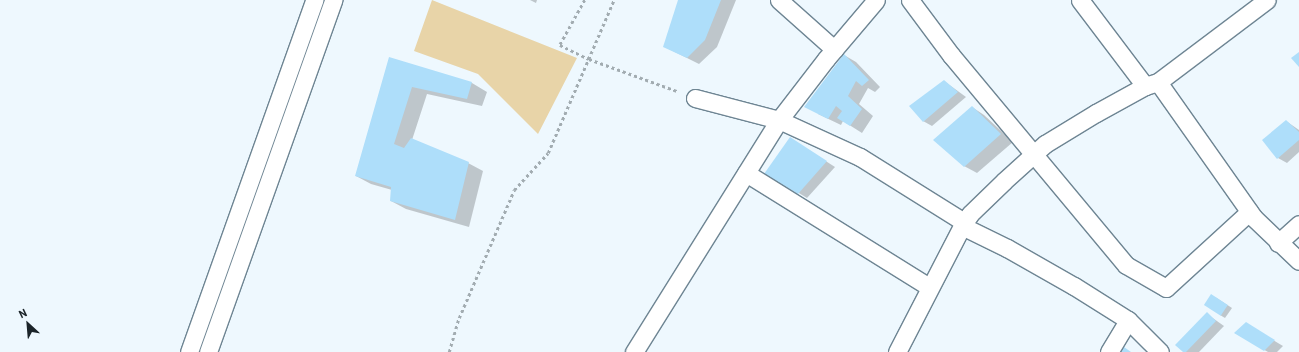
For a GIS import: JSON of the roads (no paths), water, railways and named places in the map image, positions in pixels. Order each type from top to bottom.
[{"type":"street","points":[[189,352],[314,0]]},
{"type":"street","points":[[208,352],[333,0]]},
{"type":"street","points":[[779,0],[834,49]]},
{"type":"street","points":[[634,352],[779,120],[834,49],[876,0]]},
{"type":"street","points":[[910,0],[951,55],[1126,265],[1166,288],[1249,212]]},
{"type":"street","points":[[1080,0],[1152,84],[1249,212],[1278,243],[1299,261]]},
{"type":"street","points":[[898,351],[929,287],[963,224],[970,214],[1046,144],[1096,113],[1152,84],[1267,0]]},
{"type":"street","points":[[695,98],[779,120],[860,157],[963,224],[1128,320],[1160,352]]},
{"type":"street","points":[[746,173],[929,287]]},
{"type":"street","points":[[1278,243],[1299,224]]},
{"type":"street","points":[[1109,352],[1128,320]]}]
